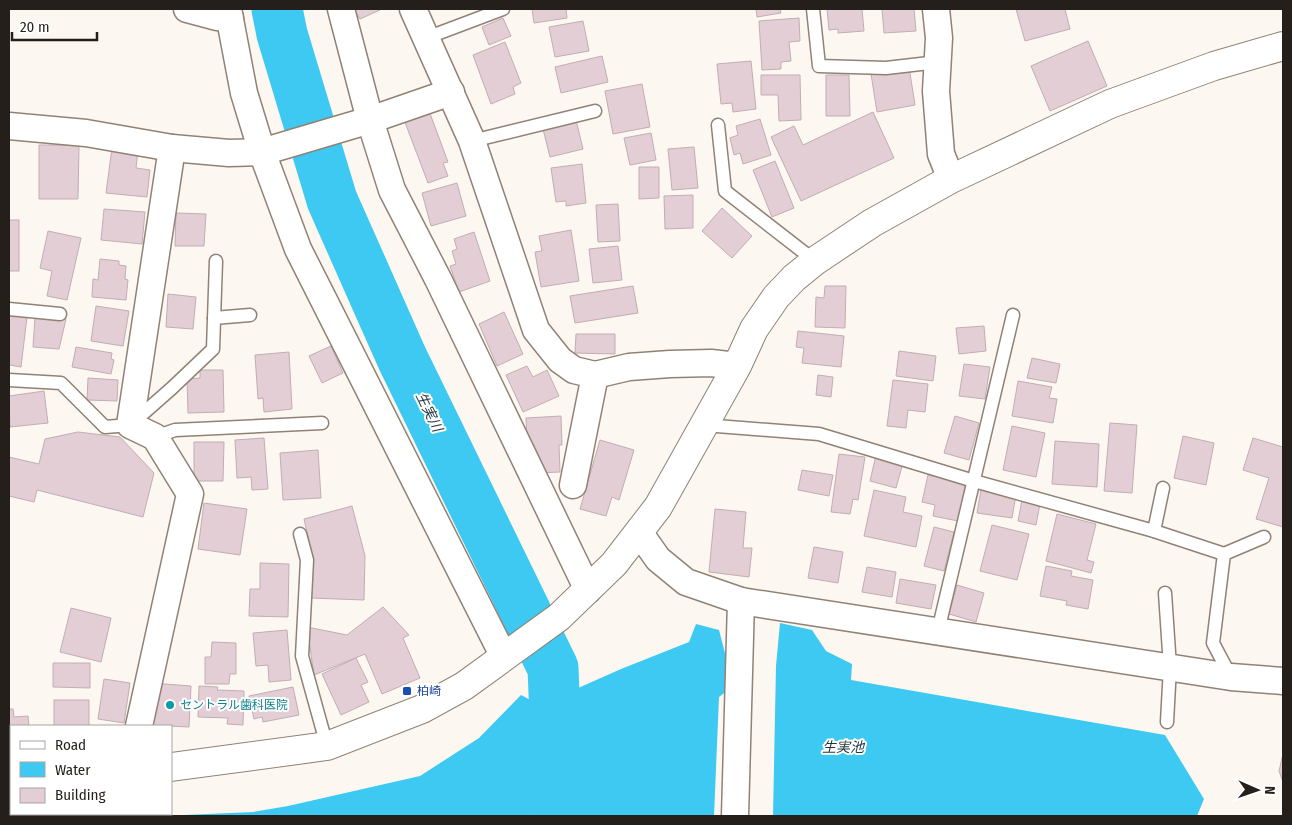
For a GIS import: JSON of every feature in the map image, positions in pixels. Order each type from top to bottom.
[{"type":"street","points":[[187,9],[217,17],[229,14],[244,93],[262,152],[298,249],[504,657]]},
{"type":"street","points":[[341,9],[370,120],[392,190],[438,279],[588,590]]},
{"type":"street","points":[[413,9],[472,141],[536,330],[560,360],[574,370],[595,375],[629,367],[670,364],[711,363],[737,366]]},
{"type":"street","points":[[936,9],[939,38],[936,91],[941,154],[951,179]]},
{"type":"street","points":[[172,767],[328,746],[422,709],[464,686],[559,617],[614,564],[658,507],[737,366],[754,329],[776,297],[794,278],[815,261],[872,223],[951,179],[1110,104],[1214,66],[1283,46]]},
{"type":"street","points":[[9,126],[86,133],[172,148],[229,153],[262,152],[370,120],[451,92]]},
{"type":"street","points":[[139,725],[190,494],[155,437],[130,425],[172,148]]},
{"type":"street","points":[[573,484],[595,375]]},
{"type":"street","points":[[639,532],[658,559],[686,582],[741,601],[1231,677],[1283,681]]},
{"type":"street","points":[[735,816],[741,601]]},
{"type":"lane","points":[[426,38],[503,9]]},
{"type":"lane","points":[[813,9],[819,66],[886,68],[938,62]]},
{"type":"lane","points":[[472,141],[595,111]]},
{"type":"lane","points":[[718,125],[725,191],[815,261]]},
{"type":"lane","points":[[9,380],[60,383],[105,427],[130,425],[213,349],[216,261]]},
{"type":"lane","points":[[9,309],[60,314]]},
{"type":"lane","points":[[214,318],[250,315]]},
{"type":"lane","points":[[938,632],[1013,315]]},
{"type":"lane","points":[[155,437],[175,430],[322,423]]},
{"type":"lane","points":[[704,425],[819,434],[974,481],[1154,531],[1224,554],[1264,537]]},
{"type":"lane","points":[[1154,531],[1163,488]]},
{"type":"lane","points":[[300,534],[306,560],[302,656],[328,746]]},
{"type":"lane","points":[[1224,554],[1213,643],[1231,677]]},
{"type":"lane","points":[[1165,593],[1170,667],[1167,722]]},
{"type":"water","name":"生実池","points":[[780,623],[812,630],[826,651],[852,664],[851,680],[1165,735],[1204,799],[1197,816],[773,816],[776,666]]},
{"type":"water","points":[[696,624],[719,630],[727,661],[727,691],[719,697],[714,816],[161,816],[253,812],[288,806],[420,776],[479,738],[521,695],[540,705],[621,669],[689,642]]},
{"type":"building","points":[[354,9],[382,9],[360,19]]},
{"type":"building","points":[[532,9],[566,9],[567,18],[534,23]]},
{"type":"building","points":[[756,9],[780,9],[781,13],[757,17]]},
{"type":"building","points":[[827,9],[862,9],[864,31],[838,33],[838,29],[829,30]]},
{"type":"building","points":[[882,9],[914,9],[916,31],[884,33]]},
{"type":"building","points":[[1016,9],[1065,9],[1070,29],[1025,41]]},
{"type":"building","points":[[503,18],[511,36],[489,45],[482,27]]},
{"type":"building","points":[[799,18],[800,41],[789,42],[791,61],[781,62],[781,69],[762,70],[759,21]]},
{"type":"building","points":[[583,21],[589,51],[555,57],[549,27]]},
{"type":"building","points":[[1088,41],[1107,86],[1050,111],[1031,66]]},
{"type":"building","points":[[505,42],[521,83],[513,87],[515,94],[491,104],[473,55]]},
{"type":"building","points":[[602,56],[608,82],[561,93],[555,67]]},
{"type":"building","points":[[751,61],[756,109],[733,112],[732,103],[721,104],[717,64]]},
{"type":"building","points":[[909,67],[915,105],[877,112],[871,74]]},
{"type":"building","points":[[761,75],[800,75],[801,120],[779,121],[778,95],[761,95]]},
{"type":"building","points":[[826,75],[849,75],[850,116],[826,116]]},
{"type":"building","points":[[642,84],[650,127],[613,134],[605,91]]},
{"type":"building","points":[[428,108],[448,162],[443,163],[448,176],[428,183],[403,117]]},
{"type":"building","points":[[873,112],[894,158],[801,201],[771,137],[794,126],[803,145]]},
{"type":"building","points":[[760,119],[771,155],[743,164],[740,153],[734,155],[730,138],[738,135],[736,126]]},
{"type":"building","points":[[576,120],[583,149],[550,157],[543,129]]},
{"type":"building","points":[[651,133],[656,160],[630,165],[624,138]]},
{"type":"building","points":[[39,145],[79,145],[78,199],[39,199]]},
{"type":"building","points":[[694,147],[698,188],[672,190],[668,149]]},
{"type":"building","points":[[112,148],[138,150],[136,168],[150,170],[147,197],[106,193]]},
{"type":"building","points":[[775,161],[794,208],[772,217],[753,170]]},
{"type":"building","points":[[582,164],[586,203],[566,206],[566,201],[556,202],[551,168]]},
{"type":"building","points":[[639,167],[659,167],[659,198],[639,199]]},
{"type":"building","points":[[457,183],[466,216],[431,226],[422,193]]},
{"type":"building","points":[[693,195],[693,228],[665,229],[664,196]]},
{"type":"building","points":[[618,204],[620,241],[598,242],[596,205]]},
{"type":"building","points":[[722,208],[752,236],[732,258],[702,231]]},
{"type":"building","points":[[104,209],[145,212],[142,244],[101,240]]},
{"type":"building","points":[[176,213],[206,214],[204,246],[175,246]]},
{"type":"building","points":[[9,220],[19,220],[19,271],[9,271]]},
{"type":"building","points":[[571,230],[579,281],[541,287],[535,252],[542,251],[539,236]]},
{"type":"building","points":[[48,231],[81,238],[67,300],[47,296],[52,271],[40,268]]},
{"type":"building","points":[[474,232],[490,281],[459,292],[450,266],[456,264],[452,251],[457,249],[454,239]]},
{"type":"building","points":[[618,246],[622,280],[593,283],[589,249]]},
{"type":"building","points":[[100,259],[119,261],[119,265],[126,266],[125,279],[128,280],[126,300],[92,297],[93,279],[98,280]]},
{"type":"building","points":[[633,286],[638,313],[575,323],[570,296]]},
{"type":"building","points":[[825,286],[846,286],[845,328],[815,327],[816,297],[824,298]]},
{"type":"building","points":[[168,294],[196,297],[193,329],[166,327]]},
{"type":"building","points":[[96,306],[129,311],[123,346],[91,341]]},
{"type":"building","points":[[504,312],[523,354],[497,366],[479,324]]},
{"type":"building","points":[[9,315],[27,317],[21,367],[9,365]]},
{"type":"building","points":[[35,317],[66,319],[59,349],[33,347]]},
{"type":"building","points":[[984,326],[986,351],[959,354],[956,328]]},
{"type":"building","points":[[798,331],[844,336],[841,367],[802,363],[804,348],[796,347]]},
{"type":"building","points":[[576,334],[615,334],[615,354],[575,353]]},
{"type":"building","points":[[331,346],[343,373],[322,383],[309,356]]},
{"type":"building","points":[[76,347],[112,353],[111,359],[114,360],[111,374],[72,367]]},
{"type":"building","points":[[899,351],[936,356],[933,381],[896,376]]},
{"type":"building","points":[[289,352],[292,409],[264,412],[263,398],[258,399],[255,355]]},
{"type":"building","points":[[1032,358],[1060,364],[1056,383],[1027,378]]},
{"type":"building","points":[[964,364],[990,367],[985,399],[959,396]]},
{"type":"building","points":[[527,366],[533,377],[547,370],[559,396],[523,412],[506,375]]},
{"type":"building","points":[[200,370],[223,370],[224,412],[188,413],[187,379],[200,378]]},
{"type":"building","points":[[818,375],[833,377],[831,397],[816,395]]},
{"type":"building","points":[[88,378],[118,380],[117,401],[87,400]]},
{"type":"building","points":[[893,380],[928,384],[925,412],[908,410],[906,428],[887,426]]},
{"type":"building","points":[[1018,381],[1052,387],[1049,398],[1057,399],[1053,423],[1012,416]]},
{"type":"building","points":[[44,391],[48,423],[10,427],[9,396]]},
{"type":"building","points":[[561,416],[562,445],[559,445],[560,472],[535,473],[534,445],[527,445],[526,418]]},
{"type":"building","points":[[955,416],[979,423],[969,460],[944,453]]},
{"type":"building","points":[[1110,423],[1137,425],[1132,493],[1104,491]]},
{"type":"building","points":[[1012,426],[1045,433],[1036,477],[1003,470]]},
{"type":"building","points":[[78,432],[120,437],[154,473],[143,517],[37,490],[34,502],[9,496],[9,457],[39,464],[45,439]]},
{"type":"building","points":[[1183,436],[1214,443],[1206,485],[1174,478]]},
{"type":"building","points":[[264,438],[268,489],[252,490],[251,477],[237,478],[235,440]]},
{"type":"building","points":[[1253,438],[1283,447],[1283,527],[1256,519],[1269,478],[1243,470]]},
{"type":"building","points":[[600,440],[634,450],[619,500],[612,497],[606,516],[580,509]]},
{"type":"building","points":[[1055,441],[1099,444],[1097,487],[1052,484]]},
{"type":"building","points":[[194,442],[224,442],[223,481],[194,481]]},
{"type":"building","points":[[318,450],[321,498],[283,500],[280,453]]},
{"type":"building","points":[[839,454],[865,457],[858,500],[853,499],[850,514],[831,512]]},
{"type":"building","points":[[876,455],[903,463],[896,488],[870,481]]},
{"type":"building","points":[[802,470],[833,475],[829,496],[798,490]]},
{"type":"building","points":[[928,475],[966,483],[958,521],[933,516],[935,505],[922,502]]},
{"type":"building","points":[[874,490],[906,497],[903,512],[922,516],[916,547],[864,536]]},
{"type":"building","points":[[981,490],[1016,495],[1012,518],[977,513]]},
{"type":"building","points":[[1022,500],[1040,504],[1036,525],[1018,521]]},
{"type":"building","points":[[204,503],[247,509],[240,555],[198,549]]},
{"type":"building","points":[[352,506],[365,556],[364,600],[310,598],[312,554],[304,519]]},
{"type":"building","points":[[715,509],[746,512],[743,548],[752,548],[749,577],[709,572]]},
{"type":"building","points":[[1057,514],[1096,524],[1087,560],[1094,562],[1091,573],[1046,561]]},
{"type":"building","points":[[992,525],[1029,534],[1017,580],[980,571]]},
{"type":"building","points":[[934,527],[954,532],[944,571],[924,566]]},
{"type":"building","points":[[814,547],[843,552],[838,583],[808,578]]},
{"type":"building","points":[[260,563],[289,564],[288,617],[249,616],[250,589],[260,589]]},
{"type":"building","points":[[1046,566],[1072,571],[1071,576],[1093,580],[1088,609],[1066,605],[1067,601],[1040,596]]},
{"type":"building","points":[[867,567],[896,572],[892,597],[862,592]]},
{"type":"building","points":[[900,579],[936,585],[931,609],[896,603]]},
{"type":"building","points":[[957,585],[984,593],[976,622],[949,614]]},
{"type":"building","points":[[383,607],[409,635],[403,638],[420,678],[382,694],[365,654],[314,675],[307,627],[347,635]]},
{"type":"building","points":[[71,608],[111,618],[101,662],[60,652]]},
{"type":"building","points":[[287,630],[291,680],[269,682],[268,665],[256,666],[253,633]]},
{"type":"building","points":[[212,642],[236,643],[236,674],[230,674],[229,684],[205,684],[205,657],[211,657]]},
{"type":"building","points":[[356,658],[368,682],[361,685],[369,702],[341,715],[322,674]]},
{"type":"building","points":[[53,663],[90,663],[90,688],[53,687]]},
{"type":"building","points":[[104,679],[130,683],[124,723],[98,719]]},
{"type":"building","name":"セントラル歯科医院","points":[[152,683],[191,686],[189,727],[149,725]]},
{"type":"building","points":[[199,686],[218,687],[217,690],[244,691],[243,725],[227,724],[228,718],[198,717]]},
{"type":"building","points":[[293,687],[299,715],[263,722],[262,717],[254,719],[249,696]]},
{"type":"building","points":[[54,700],[89,700],[89,725],[54,725]]},
{"type":"building","points":[[9,709],[13,709],[14,717],[28,716],[29,725],[10,725],[9,750]]},
{"type":"building","points":[[1283,754],[1283,782],[1279,771]]},
{"type":"waterway","name":"生実川","points":[[277,9],[282,34],[332,200],[402,358],[553,668],[559,816]]},
{"type":"place","name":"柏崎","points":[[407,691]]},
{"type":"place","name":"セントラル歯科医院","points":[[170,705]]}]
